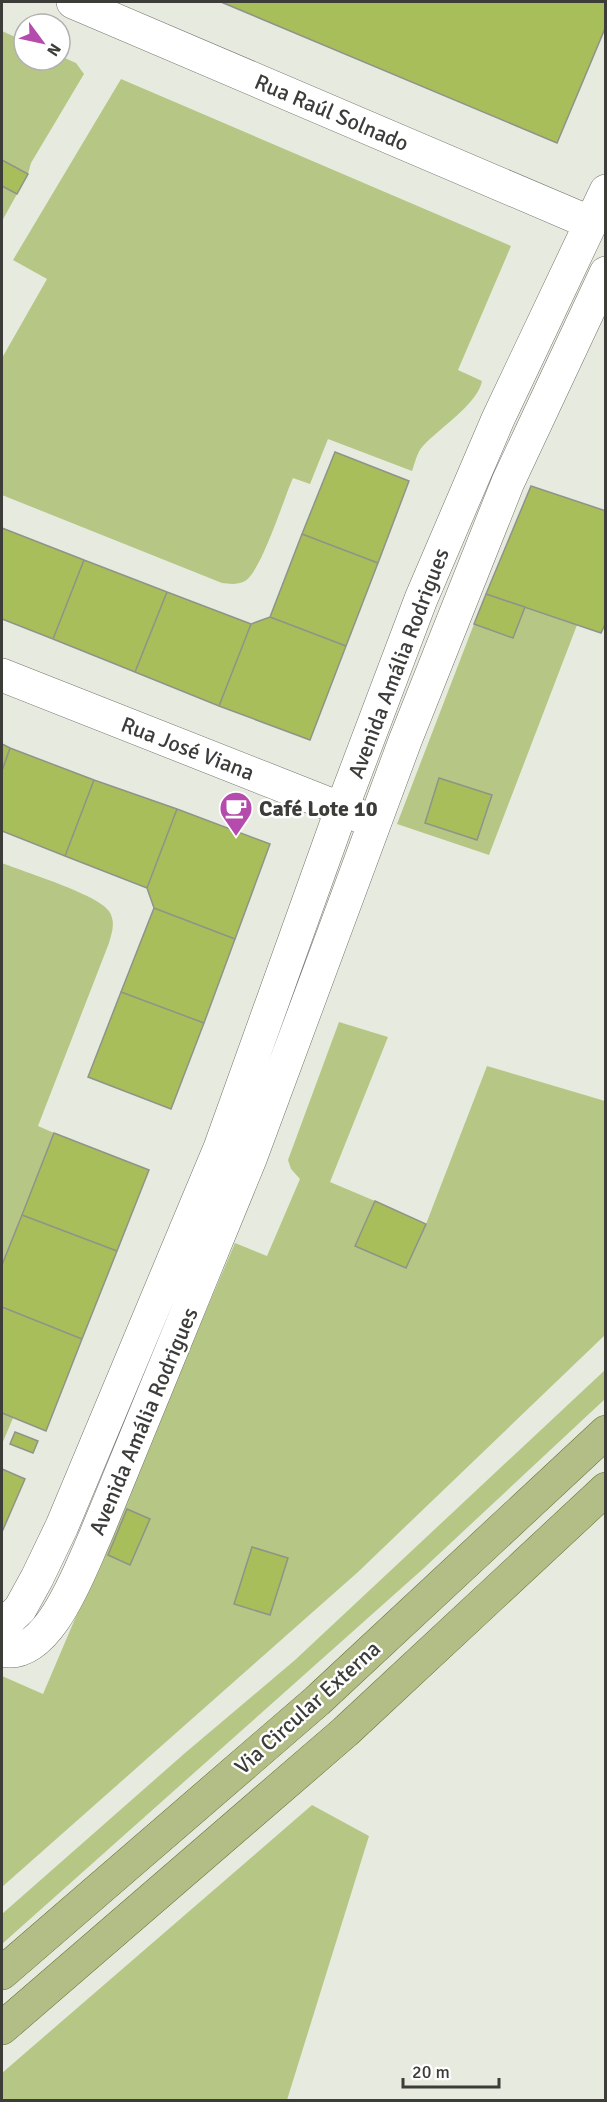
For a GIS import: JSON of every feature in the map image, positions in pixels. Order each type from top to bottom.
[{"type":"main road","name":"Via Circular Externa","points":[[2,1973],[317,1701],[606,1432]]},
{"type":"main road","name":"Via Circular Externa","points":[[2,2028],[345,1732],[606,1489]]},
{"type":"street","name":"Rua Raúl Solnado","points":[[73,2],[591,223]]},
{"type":"street","name":"Avenida Amália Rodrigues","points":[[2,1650],[8,1652],[30,1645],[51,1626],[95,1538],[235,1154],[342,808],[426,588],[498,419],[606,191]]},
{"type":"street","name":"Avenida Amália Rodrigues","points":[[2,1626],[20,1608],[32,1587],[235,1154],[375,822],[508,482],[606,273]]},
{"type":"street","name":"Rua José Viana","points":[[2,675],[375,822]]},
{"type":"green space","points":[[2,31],[12,36],[12,72],[72,72],[72,61],[84,74],[31,163],[28,174],[2,160]]},
{"type":"green space","points":[[121,79],[511,246],[458,370],[482,381],[479,390],[466,407],[423,446],[412,471],[328,439],[310,484],[293,478],[258,564],[245,581],[239,583],[222,583],[2,495],[2,358],[47,279],[13,260]]},
{"type":"green space","points":[[2,186],[17,194],[2,221]]},
{"type":"green space","points":[[525,607],[577,625],[489,855],[397,824],[474,624],[513,638]]},
{"type":"green space","points":[[2,863],[59,884],[102,904],[109,911],[113,923],[109,943],[38,1126],[54,1133],[2,1265]]},
{"type":"green space","points":[[339,1022],[388,1037],[330,1182],[375,1201],[355,1246],[406,1268],[426,1224],[487,1066],[605,1101],[605,1335],[358,1572],[2,1887],[2,1676],[43,1694],[235,1243],[267,1256],[300,1179],[291,1169],[288,1160]]},
{"type":"green space","points":[[605,1370],[605,1399],[424,1568],[2,1944],[2,1914],[295,1660]]},
{"type":"green space","points":[[2,1413],[13,1418],[2,1444]]},
{"type":"green space","points":[[312,1805],[369,1836],[287,2100],[2,2100],[2,2073]]},
{"type":"building","points":[[221,2],[606,2],[606,26],[557,143]]},
{"type":"building","points":[[2,160],[28,174],[17,194],[2,186]]},
{"type":"building","points":[[335,452],[409,481],[378,563],[302,534]]},
{"type":"building","points":[[531,486],[606,511],[606,622],[601,633],[486,594]]},
{"type":"building","points":[[2,528],[84,560],[53,639],[2,619]]},
{"type":"building","points":[[302,534],[378,563],[346,646],[270,617]]},
{"type":"building","points":[[84,560],[167,592],[135,672],[53,639]]},
{"type":"building","points":[[167,592],[251,624],[219,706],[135,672]]},
{"type":"building","points":[[486,594],[525,607],[513,638],[474,624]]},
{"type":"building","points":[[270,617],[346,646],[310,740],[219,706],[251,624]]},
{"type":"building","points":[[2,744],[10,748],[2,771]]},
{"type":"building","points":[[10,748],[94,780],[65,856],[2,831],[2,771]]},
{"type":"building","points":[[439,778],[492,795],[477,840],[425,823]]},
{"type":"building","points":[[94,780],[177,809],[147,888],[65,856]]},
{"type":"building","points":[[177,809],[270,844],[235,939],[154,908],[147,888]]},
{"type":"building","points":[[154,908],[235,939],[204,1023],[121,992]]},
{"type":"building","points":[[121,992],[204,1023],[171,1109],[88,1077]]},
{"type":"building","points":[[54,1133],[149,1170],[117,1251],[22,1215]]},
{"type":"building","points":[[375,1201],[426,1224],[406,1268],[355,1246]]},
{"type":"building","points":[[22,1215],[117,1251],[82,1339],[2,1307],[2,1265]]},
{"type":"building","points":[[2,1307],[82,1339],[46,1431],[2,1413]]},
{"type":"building","points":[[15,1432],[38,1441],[33,1453],[10,1444]]},
{"type":"building","points":[[2,1469],[25,1479],[2,1532]]},
{"type":"building","points":[[127,1509],[150,1519],[130,1565],[108,1555]]},
{"type":"building","points":[[252,1547],[288,1558],[270,1615],[234,1604]]},
{"type":"place","name":"Café Lote 10","points":[[236,837]]}]
